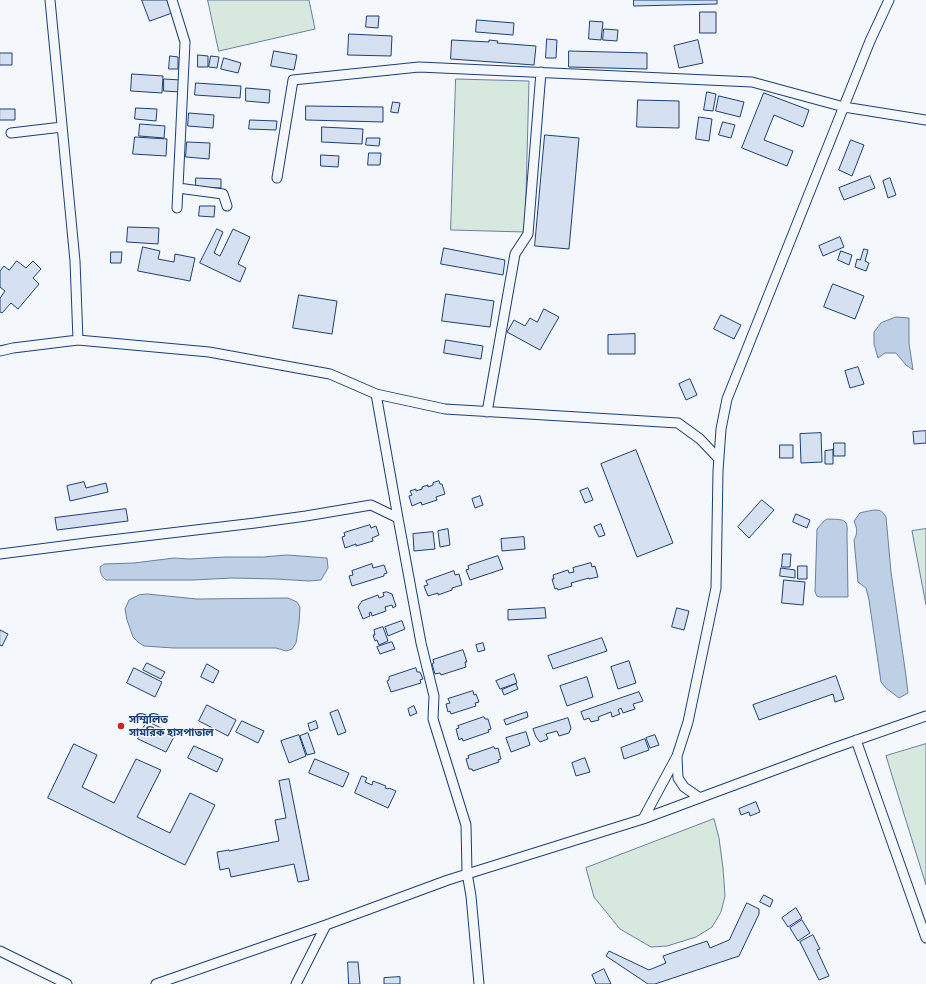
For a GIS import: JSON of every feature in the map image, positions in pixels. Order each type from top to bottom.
[{"type":"street","points":[[50,0],[75,261],[78,340]]},
{"type":"street","points":[[172,0],[185,42],[177,208]]},
{"type":"street","points":[[643,819],[677,756],[688,722],[716,588],[718,459],[721,429],[727,399],[870,41],[889,0]]},
{"type":"street","points":[[277,178],[293,80],[419,66],[752,82],[844,107],[926,120]]},
{"type":"street","points":[[487,412],[515,254],[528,234],[541,72]]},
{"type":"street","points":[[11,133],[62,127]]},
{"type":"street","points":[[178,188],[223,194],[227,206]]},
{"type":"street","points":[[0,351],[78,340],[209,352],[330,374],[376,394],[445,409],[678,423],[700,439],[718,459]]},
{"type":"street","points":[[376,394],[421,643],[434,696],[433,719],[466,825],[467,873],[471,896],[479,984]]},
{"type":"street","points":[[0,554],[255,523],[371,505],[398,518]]},
{"type":"street","points":[[156,984],[326,925],[467,873],[643,819],[856,740],[926,716]]},
{"type":"street","points":[[856,740],[926,938]]},
{"type":"street","points":[[677,756],[678,778],[684,787],[700,798]]},
{"type":"street","points":[[296,984],[326,925]]},
{"type":"street","points":[[0,952],[66,984]]},
{"type":"shaded area","points":[[208,0],[309,0],[315,29],[219,51]]},
{"type":"shaded area","points":[[456,79],[529,81],[525,232],[451,230]]},
{"type":"shaded area","points":[[926,529],[926,605],[912,531]]},
{"type":"shaded area","points":[[926,744],[926,885],[886,756]]},
{"type":"shaded area","points":[[714,819],[719,838],[725,896],[721,912],[712,927],[696,937],[667,946],[651,947],[620,929],[594,897],[586,868]]},
{"type":"water","points":[[896,317],[909,318],[909,343],[913,370],[906,365],[896,353],[885,353],[878,358],[874,344],[874,332],[881,323]]},
{"type":"water","points":[[874,510],[881,511],[886,517],[891,572],[908,693],[899,698],[881,682],[869,600],[866,588],[858,582],[854,540],[857,530],[854,521],[860,513]]},
{"type":"water","points":[[828,519],[843,520],[847,524],[848,597],[820,597],[817,596],[815,592],[817,529],[824,521]]},
{"type":"water","points":[[287,555],[327,558],[328,568],[321,580],[309,581],[232,578],[193,580],[106,580],[100,569],[100,567],[104,564],[134,563],[174,558],[189,559]]},
{"type":"water","points":[[147,594],[197,599],[288,598],[297,602],[300,607],[296,643],[292,649],[286,651],[276,648],[174,648],[144,646],[133,637],[125,609],[129,600],[139,595]]},
{"type":"building","points":[[142,0],[167,0],[172,13],[150,21]]},
{"type":"building","points":[[634,0],[717,0],[717,4],[634,6]]},
{"type":"building","points":[[700,12],[716,12],[716,33],[700,33]]},
{"type":"building","points":[[367,16],[379,16],[378,28],[366,27]]},
{"type":"building","points":[[477,20],[514,23],[513,35],[476,32]]},
{"type":"building","points":[[590,21],[603,22],[601,40],[589,39]]},
{"type":"building","points":[[604,29],[618,30],[617,41],[603,40]]},
{"type":"building","points":[[349,34],[392,36],[391,56],[348,55]]},
{"type":"building","points":[[547,39],[557,40],[556,58],[546,58]]},
{"type":"building","points":[[452,40],[489,42],[489,40],[498,41],[497,43],[536,46],[534,65],[451,59]]},
{"type":"building","points":[[698,40],[703,63],[679,68],[674,46]]},
{"type":"building","points":[[274,51],[297,55],[294,70],[271,66]]},
{"type":"building","points":[[569,51],[647,53],[647,69],[569,67]]},
{"type":"building","points":[[0,53],[12,53],[12,65],[0,65]]},
{"type":"building","points":[[198,55],[208,56],[208,67],[198,67]]},
{"type":"building","points":[[170,56],[178,57],[178,69],[169,69]]},
{"type":"building","points":[[211,56],[219,57],[217,68],[209,67]]},
{"type":"building","points":[[224,58],[241,63],[238,73],[221,69]]},
{"type":"building","points":[[132,74],[163,76],[162,93],[131,91]]},
{"type":"building","points":[[164,79],[181,80],[180,92],[164,91]]},
{"type":"building","points":[[196,83],[241,86],[240,98],[195,95]]},
{"type":"building","points":[[246,88],[270,90],[269,103],[246,101]]},
{"type":"building","points":[[707,92],[716,94],[713,111],[704,110]]},
{"type":"building","points":[[764,93],[809,110],[803,127],[774,115],[764,140],[793,151],[787,166],[742,148]]},
{"type":"building","points":[[719,96],[744,102],[740,117],[716,111]]},
{"type":"building","points":[[638,100],[679,101],[679,128],[637,127]]},
{"type":"building","points":[[393,102],[400,103],[398,113],[391,112]]},
{"type":"building","points":[[306,106],[383,107],[383,122],[306,120]]},
{"type":"building","points":[[136,108],[157,109],[156,121],[135,119]]},
{"type":"building","points":[[0,109],[15,109],[15,120],[0,120]]},
{"type":"building","points":[[189,113],[214,115],[213,128],[188,126]]},
{"type":"building","points":[[699,117],[712,119],[709,141],[696,139]]},
{"type":"building","points":[[250,120],[277,121],[276,130],[249,129]]},
{"type":"building","points":[[723,122],[735,125],[731,138],[719,135]]},
{"type":"building","points":[[140,124],[165,126],[164,138],[139,136]]},
{"type":"building","points":[[322,127],[363,129],[362,144],[322,142]]},
{"type":"building","points":[[545,135],[579,138],[569,249],[535,246]]},
{"type":"building","points":[[135,137],[167,139],[166,156],[133,154]]},
{"type":"building","points":[[367,138],[380,138],[379,146],[366,145]]},
{"type":"building","points":[[851,140],[864,145],[852,176],[839,170]]},
{"type":"building","points":[[187,142],[210,143],[209,159],[186,157]]},
{"type":"building","points":[[369,153],[381,153],[380,165],[368,165]]},
{"type":"building","points":[[321,155],[339,156],[338,167],[321,166]]},
{"type":"building","points":[[870,176],[875,188],[844,200],[839,188]]},
{"type":"building","points":[[196,178],[221,179],[221,188],[196,187]]},
{"type":"building","points":[[890,178],[896,195],[888,198],[883,181]]},
{"type":"building","points":[[200,206],[215,206],[214,217],[199,216]]},
{"type":"building","points":[[128,227],[159,228],[158,244],[127,242]]},
{"type":"building","points":[[217,229],[223,232],[214,253],[220,256],[233,229],[250,237],[238,264],[246,268],[240,282],[200,263]]},
{"type":"building","points":[[840,237],[844,247],[823,256],[819,246]]},
{"type":"building","points":[[143,247],[160,251],[158,259],[174,262],[175,254],[195,258],[190,281],[138,271]]},
{"type":"building","points":[[444,248],[505,260],[503,275],[441,264]]},
{"type":"building","points":[[864,249],[868,250],[865,261],[869,263],[866,271],[855,267],[857,259],[860,260]]},
{"type":"building","points":[[841,251],[852,255],[849,265],[838,260]]},
{"type":"building","points":[[111,252],[122,252],[121,263],[111,263]]},
{"type":"building","points":[[17,261],[26,268],[33,261],[41,269],[33,278],[39,284],[18,309],[11,303],[2,313],[0,312],[0,298],[5,291],[0,287],[0,271],[4,266],[9,270]]},
{"type":"building","points":[[833,284],[864,296],[855,319],[824,307]]},
{"type":"building","points":[[446,294],[494,301],[490,327],[442,321]]},
{"type":"building","points":[[299,295],[337,301],[332,334],[293,328]]},
{"type":"building","points":[[544,309],[559,317],[540,350],[507,332],[514,320],[525,326],[530,318],[537,322]]},
{"type":"building","points":[[721,315],[741,325],[734,339],[714,329]]},
{"type":"building","points":[[635,334],[635,354],[608,354],[608,335]]},
{"type":"building","points":[[446,340],[483,346],[481,359],[444,353]]},
{"type":"building","points":[[858,367],[864,384],[850,388],[845,371]]},
{"type":"building","points":[[690,379],[697,395],[686,400],[679,384]]},
{"type":"building","points":[[926,431],[926,443],[914,444],[913,432]]},
{"type":"building","points":[[821,433],[822,462],[801,463],[800,434]]},
{"type":"building","points":[[834,443],[845,443],[845,456],[834,456]]},
{"type":"building","points":[[780,445],[793,445],[793,458],[780,458]]},
{"type":"building","points":[[636,450],[673,543],[637,557],[601,464]]},
{"type":"building","points":[[833,450],[833,464],[825,464],[825,451]]},
{"type":"building","points":[[439,481],[440,484],[442,484],[445,494],[436,497],[437,500],[422,505],[421,502],[412,506],[409,496],[412,495],[410,491],[422,489],[422,487],[428,485],[428,487]]},
{"type":"building","points":[[84,482],[86,488],[106,483],[108,492],[70,501],[67,486]]},
{"type":"building","points":[[588,488],[593,500],[585,503],[580,491]]},
{"type":"building","points":[[480,496],[483,505],[475,508],[472,499]]},
{"type":"building","points":[[762,500],[774,510],[749,538],[738,527]]},
{"type":"building","points":[[126,509],[128,521],[57,530],[55,518]]},
{"type":"building","points":[[796,514],[810,520],[807,528],[793,522]]},
{"type":"building","points":[[601,524],[605,535],[599,537],[594,527]]},
{"type":"building","points":[[370,525],[371,528],[376,526],[379,535],[372,538],[373,541],[356,546],[356,544],[345,548],[342,537],[345,536],[344,533]]},
{"type":"building","points":[[448,529],[450,545],[440,547],[438,531]]},
{"type":"building","points":[[433,532],[435,549],[414,551],[413,534]]},
{"type":"building","points":[[524,537],[525,549],[502,551],[501,539]]},
{"type":"building","points":[[783,554],[791,554],[790,567],[782,567]]},
{"type":"building","points":[[498,556],[503,569],[470,580],[466,570],[469,569],[468,566]]},
{"type":"building","points":[[591,563],[592,567],[595,566],[598,577],[571,583],[572,586],[558,590],[557,588],[555,589],[552,579],[554,579],[553,575],[568,570],[569,573],[574,572],[573,568]]},
{"type":"building","points":[[372,564],[373,568],[384,565],[387,573],[384,574],[384,576],[352,586],[349,576],[353,575],[352,571]]},
{"type":"building","points":[[798,566],[807,566],[807,579],[798,579]]},
{"type":"building","points":[[781,568],[795,570],[795,578],[780,576]]},
{"type":"building","points":[[454,571],[455,575],[459,574],[462,585],[438,595],[438,593],[428,596],[424,586],[428,585],[426,581]]},
{"type":"building","points":[[784,580],[805,582],[803,605],[782,603]]},
{"type":"building","points":[[387,592],[392,594],[396,606],[393,608],[392,605],[385,607],[386,611],[372,616],[371,612],[369,613],[370,616],[363,619],[358,607],[362,601],[378,595],[379,598],[384,596],[383,593]]},
{"type":"building","points":[[545,608],[546,618],[508,620],[508,610]]},
{"type":"building","points":[[677,608],[689,611],[684,630],[672,627]]},
{"type":"building","points":[[402,621],[405,629],[388,636],[385,627]]},
{"type":"building","points":[[383,627],[388,641],[379,645],[377,640],[375,641],[373,635],[375,635],[374,630]]},
{"type":"building","points":[[0,630],[8,634],[2,646],[0,645]]},
{"type":"building","points":[[602,638],[607,651],[553,669],[548,656]]},
{"type":"building","points":[[392,642],[395,649],[380,654],[377,647]]},
{"type":"building","points":[[483,643],[485,650],[478,652],[476,645]]},
{"type":"building","points":[[463,650],[467,662],[465,662],[466,667],[441,675],[440,673],[435,674],[432,664],[434,663],[433,660]]},
{"type":"building","points":[[629,661],[636,683],[618,689],[611,667]]},
{"type":"building","points":[[147,663],[165,672],[161,679],[143,670]]},
{"type":"building","points":[[207,664],[219,671],[213,683],[201,677]]},
{"type":"building","points":[[134,668],[162,682],[155,697],[127,683]]},
{"type":"building","points":[[416,668],[417,672],[420,672],[423,679],[420,680],[421,683],[391,692],[387,681],[389,680],[389,677]]},
{"type":"building","points":[[514,674],[517,683],[500,689],[496,681]]},
{"type":"building","points":[[836,676],[844,699],[835,702],[833,694],[759,720],[753,705]]},
{"type":"building","points":[[587,677],[593,697],[567,706],[560,686]]},
{"type":"building","points":[[516,684],[518,689],[504,695],[502,690]]},
{"type":"building","points":[[473,691],[479,702],[475,703],[476,706],[451,714],[450,711],[448,712],[446,704],[450,703],[448,699]]},
{"type":"building","points":[[639,692],[643,701],[633,704],[635,709],[623,713],[621,708],[618,710],[620,714],[612,717],[611,712],[598,717],[599,720],[591,722],[589,718],[584,720],[581,712]]},
{"type":"building","points":[[207,705],[236,720],[228,736],[199,721]]},
{"type":"building","points":[[414,706],[417,713],[410,716],[408,709]]},
{"type":"building","points":[[338,710],[346,732],[338,735],[330,713]]},
{"type":"building","points":[[527,712],[528,717],[506,725],[504,720]]},
{"type":"building","points":[[484,717],[485,719],[488,719],[491,729],[488,730],[489,732],[463,741],[462,738],[459,740],[456,729],[459,728],[458,726]]},
{"type":"building","points":[[568,718],[571,728],[569,733],[559,736],[557,731],[546,734],[548,739],[540,742],[536,737],[533,729]]},
{"type":"building","points":[[147,721],[175,735],[166,752],[138,739]]},
{"type":"building","points":[[242,721],[264,731],[258,743],[236,732]]},
{"type":"building","points":[[316,721],[318,728],[310,731],[308,724]]},
{"type":"building","points":[[526,732],[530,745],[511,752],[506,738]]},
{"type":"building","points":[[308,733],[315,753],[307,755],[300,736]]},
{"type":"building","points":[[299,735],[306,756],[289,763],[281,741]]},
{"type":"building","points":[[655,735],[659,745],[650,748],[646,738]]},
{"type":"building","points":[[645,739],[649,750],[624,759],[621,748]]},
{"type":"building","points":[[74,744],[97,755],[82,787],[114,803],[136,759],[161,770],[137,817],[170,833],[190,793],[215,805],[185,865],[48,798]]},
{"type":"building","points":[[194,746],[223,759],[217,772],[188,758]]},
{"type":"building","points":[[494,747],[495,749],[498,748],[501,759],[498,760],[499,762],[473,771],[472,769],[469,769],[466,759],[469,758],[468,756]]},
{"type":"building","points":[[585,758],[590,772],[576,776],[572,763]]},
{"type":"building","points":[[315,759],[349,773],[343,787],[309,773]]},
{"type":"building","points":[[362,776],[367,778],[365,782],[372,785],[373,781],[386,786],[385,788],[396,791],[388,808],[355,793]]},
{"type":"building","points":[[289,779],[309,880],[298,882],[294,864],[231,877],[229,868],[220,870],[217,852],[279,841],[275,820],[286,818],[279,781]]},
{"type":"building","points":[[756,802],[760,812],[750,816],[749,812],[741,815],[739,809]]},
{"type":"building","points":[[764,895],[773,900],[770,907],[760,902]]},
{"type":"building","points":[[747,903],[759,909],[759,914],[739,956],[655,984],[648,984],[606,956],[609,951],[649,970],[666,963],[663,956],[707,941],[710,948],[729,940]]},
{"type":"building","points":[[796,908],[802,918],[788,927],[782,918]]},
{"type":"building","points":[[802,920],[810,933],[798,941],[790,928]]},
{"type":"building","points":[[813,935],[820,949],[817,950],[829,976],[819,980],[800,942]]},
{"type":"building","points":[[348,962],[358,962],[360,984],[349,984]]},
{"type":"building","points":[[604,969],[611,984],[596,984],[592,975]]},
{"type":"building","points":[[400,977],[400,984],[384,984],[384,978]]},
{"type":"place","name":"সম্মিলিত সামরিক হাসপাতাল","points":[[121,726]]}]
